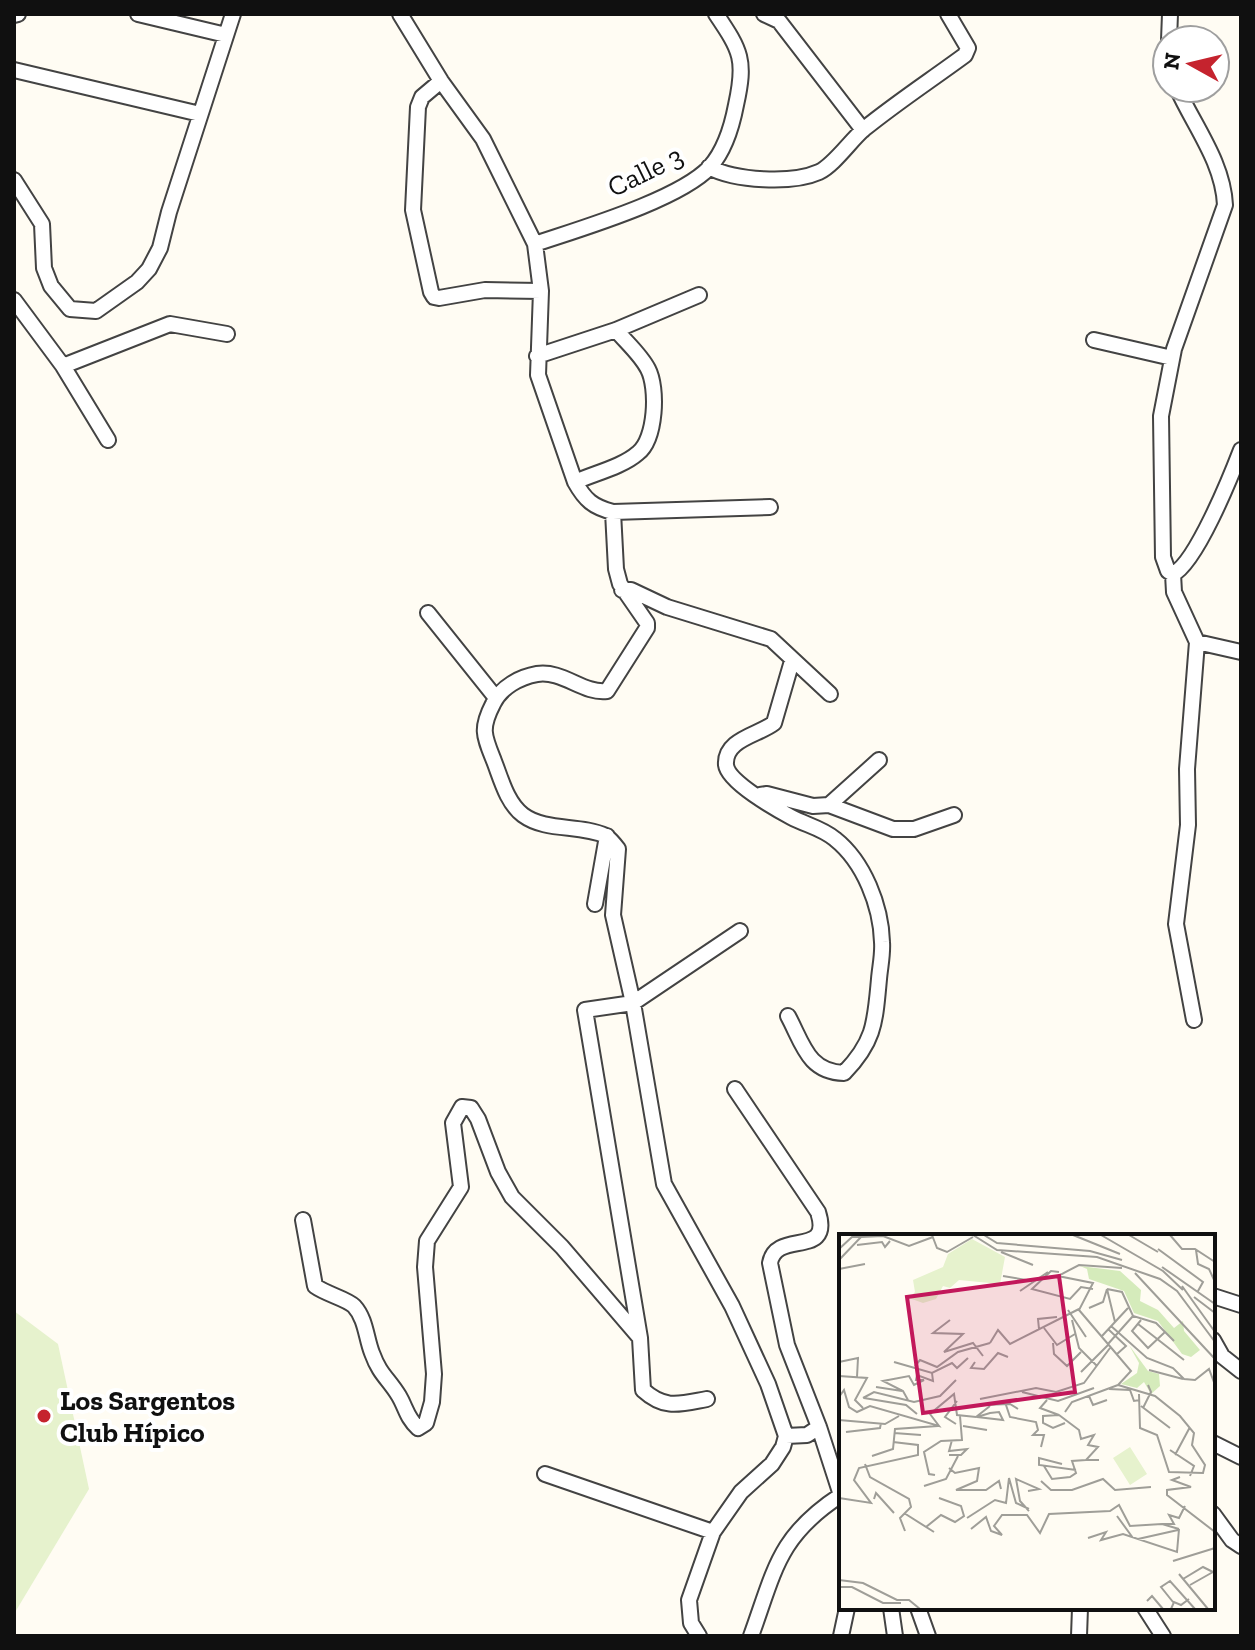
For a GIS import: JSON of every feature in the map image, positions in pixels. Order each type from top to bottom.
[{"type":"street","points":[[138,14],[226,35]]},
{"type":"street","points":[[14,180],[42,224],[44,268],[51,286],[70,309],[96,311],[137,282],[149,269],[160,248],[233,14]]},
{"type":"street","points":[[400,14],[441,81],[483,139],[535,244],[541,291],[538,375],[583,497],[591,504],[613,512],[770,507]]},
{"type":"street","name":"Calle 3","points":[[535,244],[661,198],[709,167],[731,131],[742,65],[737,45],[716,14]]},
{"type":"street","points":[[764,14],[779,21],[863,130]]},
{"type":"street","points":[[709,167],[730,175],[769,179],[821,171],[863,130],[965,55],[968,48],[965,39],[948,14]]},
{"type":"street","points":[[14,70],[200,114]]},
{"type":"street","points":[[441,81],[422,97],[418,107],[412,196],[434,297],[485,290],[541,291]]},
{"type":"street","points":[[1173,574],[1168,571],[1163,557],[1161,416],[1172,358],[1225,205],[1224,189],[1214,159],[1185,104]]},
{"type":"street","points":[[537,356],[616,330],[699,295]]},
{"type":"street","points":[[14,300],[63,366],[108,440]]},
{"type":"street","points":[[63,366],[170,324],[227,334]]},
{"type":"street","points":[[575,482],[625,461],[640,452],[648,440],[654,395],[652,380],[648,368],[616,330]]},
{"type":"street","points":[[1094,340],[1172,358]]},
{"type":"street","points":[[1173,574],[1179,571],[1194,550],[1241,450]]},
{"type":"street","points":[[613,512],[616,569],[622,590],[647,623],[647,628],[607,691],[596,692],[566,678],[540,674],[518,680],[496,698],[485,721],[483,735],[510,800],[521,814],[534,821],[607,836],[618,849],[613,915],[633,1003],[664,1184],[738,1319],[768,1384],[786,1436],[772,1464],[741,1492],[713,1532],[689,1600],[691,1623],[699,1636]]},
{"type":"street","points":[[1173,574],[1174,592],[1197,642],[1187,769],[1188,825],[1176,924],[1194,1020]]},
{"type":"street","points":[[622,590],[631,590],[667,607],[771,639],[830,694]]},
{"type":"street","points":[[428,613],[496,698]]},
{"type":"street","points":[[1197,642],[1241,652]]},
{"type":"street","points":[[788,1016],[814,1063],[826,1072],[844,1073],[860,1056],[874,1029],[882,942],[877,909],[867,882],[854,860],[835,838],[793,818],[758,796],[731,776],[726,768],[730,751],[748,735],[774,723],[792,661]]},
{"type":"street","points":[[829,805],[879,760]]},
{"type":"street","points":[[758,796],[767,794],[813,806],[829,805],[893,829],[914,829],[954,815]]},
{"type":"street","points":[[595,904],[607,836]]},
{"type":"street","points":[[707,1399],[672,1405],[654,1401],[643,1390],[640,1338],[585,1010],[633,1003],[740,931]]},
{"type":"street","points":[[735,1089],[818,1212],[822,1224],[821,1232],[814,1239],[779,1248],[771,1256],[770,1263],[787,1345],[839,1488]]},
{"type":"street","points":[[303,1220],[315,1286],[327,1295],[354,1306],[363,1320],[380,1375],[400,1398],[409,1420],[418,1428],[426,1423],[432,1402],[434,1374],[425,1267],[427,1241],[461,1187],[453,1123],[462,1107],[471,1108],[512,1197],[562,1247],[640,1338]]},
{"type":"street","points":[[1215,1297],[1241,1305]]},
{"type":"street","points":[[1215,1344],[1222,1356],[1241,1371]]},
{"type":"street","points":[[786,1436],[807,1435],[819,1427]]},
{"type":"street","points":[[1215,1444],[1241,1457]]},
{"type":"street","points":[[545,1474],[713,1532]]},
{"type":"street","points":[[751,1636],[783,1549],[798,1528],[839,1495]]},
{"type":"street","points":[[1215,1517],[1232,1540],[1241,1546]]},
{"type":"street","points":[[841,1636],[847,1610]]},
{"type":"street","points":[[891,1610],[895,1636]]},
{"type":"street","points":[[919,1610],[928,1636]]},
{"type":"street","points":[[1079,1636],[1080,1610]]},
{"type":"street","points":[[1146,1610],[1163,1636]]},
{"type":"green space","name":"Los Sargentos Club Hípico","points":[[14,1311],[58,1344],[89,1489],[14,1614]]},
{"type":"place","name":"Los Sargentos Club Hípico","points":[[44,1416]]}]
